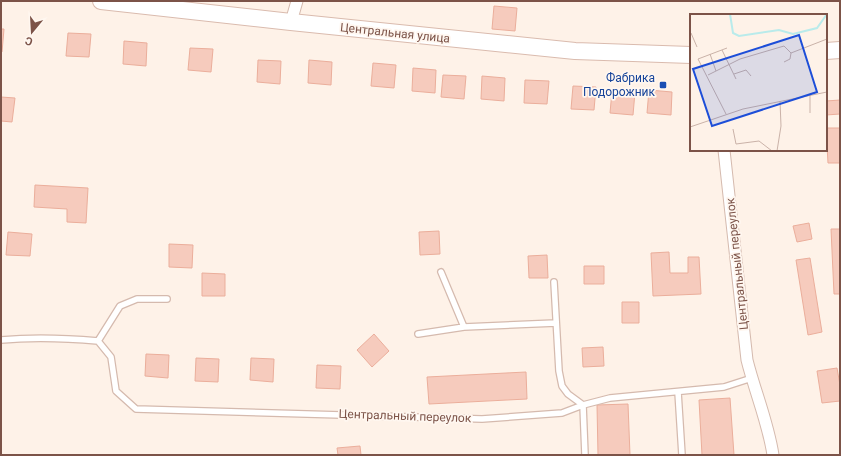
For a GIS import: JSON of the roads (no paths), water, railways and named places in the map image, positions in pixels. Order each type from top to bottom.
[{"type":"street","name":"Центральная улица","points":[[100,1],[575,51],[690,55]]},
{"type":"street","points":[[291,22],[297,1]]},
{"type":"street","points":[[827,51],[840,50]]},
{"type":"street","name":"Центральный переулок","points":[[724,151],[747,360],[770,438],[773,455]]},
{"type":"lane","points":[[441,272],[464,327]]},
{"type":"lane","points":[[554,282],[559,371],[562,386],[568,394],[583,405],[585,455]]},
{"type":"lane","points":[[1,340],[64,338],[98,341],[120,306],[137,300],[167,299]]},
{"type":"lane","points":[[418,334],[464,327],[556,323]]},
{"type":"lane","name":"Центральный переулок","points":[[98,341],[111,357],[116,391],[136,409],[482,419],[562,413],[583,405],[610,398],[724,387],[752,378]]},
{"type":"lane","points":[[678,392],[682,455]]},
{"type":"place","name":"Фабрика Подорожник","points":[[663,85]]}]
